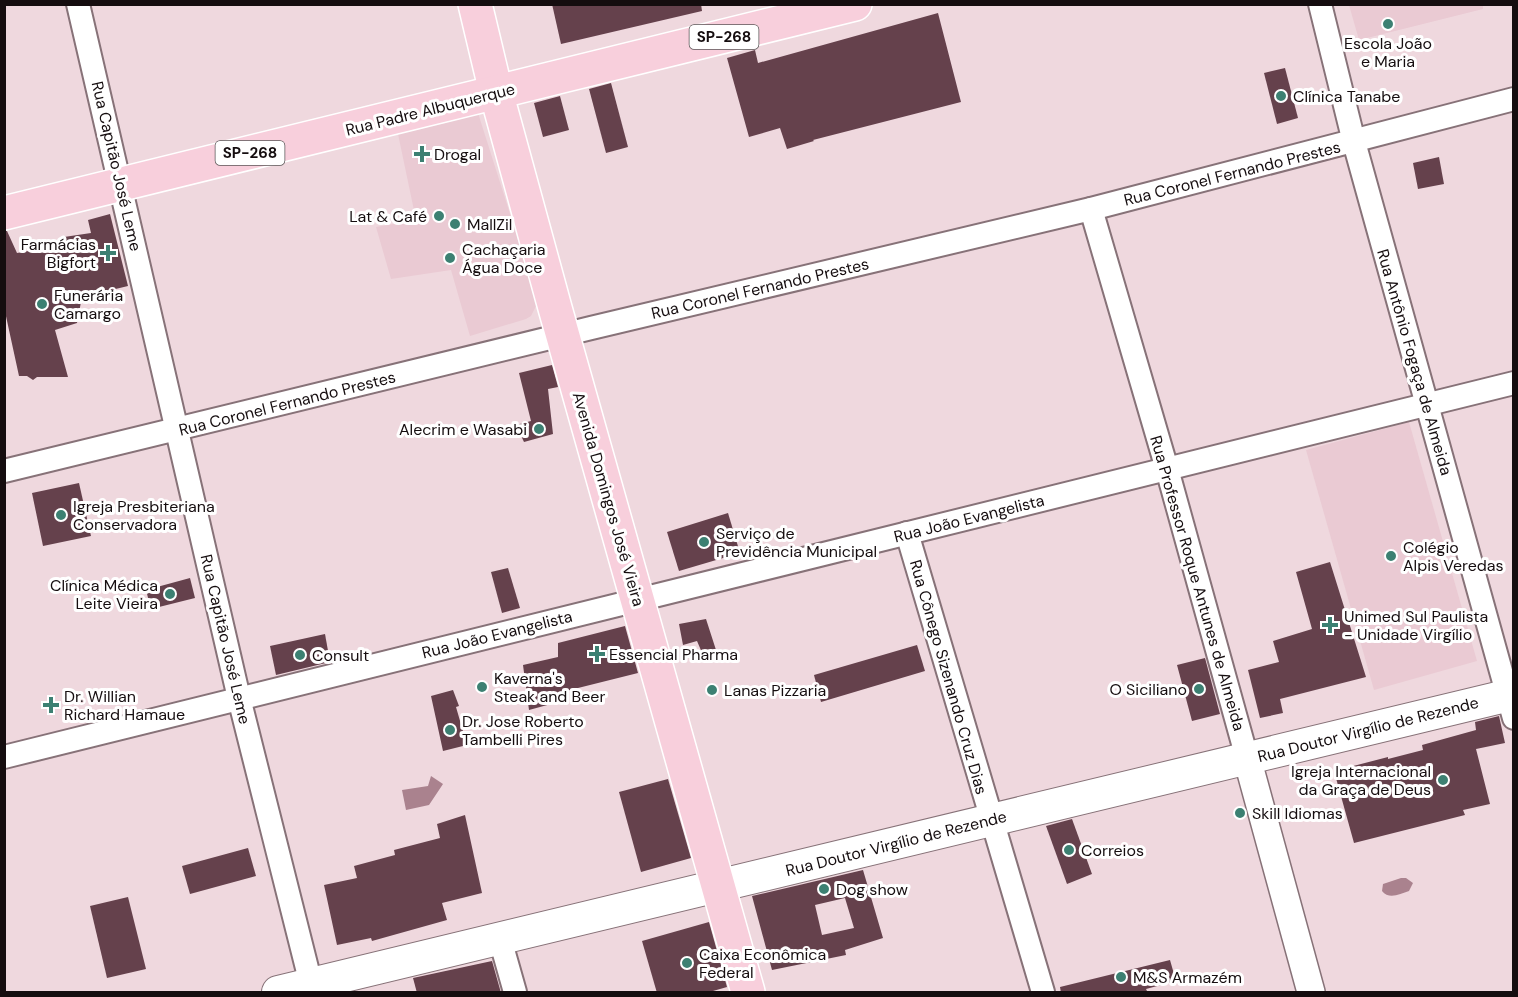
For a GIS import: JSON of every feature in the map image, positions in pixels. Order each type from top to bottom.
[{"type":"main road","name":"Avenida Domingos José Vieira","points":[[475,4],[496,93],[562,335],[748,993]]},
{"type":"main road","name":"Rua Padre Albuquerque","points":[[4,213],[855,4]]},
{"type":"main road","name":"Rua Doutor Virgílio de Rezende","points":[[278,993],[312,988],[500,939],[1247,758],[1511,702]]},
{"type":"street","name":"Rua Capitão José Leme","points":[[78,4],[239,698],[312,988]]},
{"type":"street","name":"Rua Antônio Fogaça de Almeida","points":[[1320,4],[1354,142],[1511,702]]},
{"type":"street","name":"Rua Coronel Fernando Prestes","points":[[4,471],[1091,209],[1514,99]]},
{"type":"street","name":"Rua Professor Roque Antunes de Almeida","points":[[1091,209],[1167,469],[1311,993]]},
{"type":"street","name":"Rua João Evangelista","points":[[4,757],[1514,383]]},
{"type":"street","name":"Rua Cônego Sizenando Cruz Dias","points":[[907,533],[1042,993]]},
{"type":"street","points":[[500,939],[515,993]]},
{"type":"shaded area","name":"Escola João e Maria","points":[[1349,5],[1483,5],[1483,9],[1359,40]]},
{"type":"shaded area","name":"MallZil","points":[[478,113],[538,302],[531,316],[526,319],[470,336],[451,270],[391,279],[376,227],[416,220],[398,134]]},
{"type":"shaded area","name":"Colégio Alpis Veredas","points":[[1409,422],[1477,661],[1374,690],[1306,450]]},
{"type":"shaded area","points":[[431,776],[443,784],[429,805],[406,810],[402,790],[428,786]]},
{"type":"shaded area","points":[[1406,878],[1413,883],[1409,891],[1391,896],[1382,891],[1383,884]]},
{"type":"building","points":[[552,4],[701,4],[702,11],[561,44]]},
{"type":"building","points":[[938,13],[961,102],[813,140],[787,149],[780,128],[749,137],[727,58],[755,50],[758,63]]},
{"type":"building","name":"Clínica Tanabe","points":[[1285,68],[1298,118],[1277,124],[1264,73]]},
{"type":"building","points":[[611,83],[628,147],[606,153],[589,89]]},
{"type":"building","points":[[560,96],[569,130],[543,137],[534,103]]},
{"type":"building","points":[[1439,157],[1444,184],[1418,189],[1413,163]]},
{"type":"building","name":"Funerária Camargo","points":[[110,214],[128,286],[99,293],[101,297],[81,302],[77,323],[55,330],[68,377],[37,377],[33,380],[27,376],[19,376],[4,307],[4,231],[7,231],[17,253],[58,246],[64,237],[91,233],[88,220]]},
{"type":"building","points":[[552,365],[558,387],[548,389],[553,434],[524,442],[516,425],[531,421],[519,373]]},
{"type":"building","name":"Igreja Presbiteriana Conservadora","points":[[79,483],[91,536],[43,546],[32,493]]},
{"type":"building","name":"Serviço de Previdência Municipal","points":[[728,513],[740,553],[679,571],[667,532]]},
{"type":"building","points":[[1330,562],[1366,677],[1280,699],[1283,713],[1260,718],[1248,670],[1279,662],[1273,641],[1312,629],[1296,572]]},
{"type":"building","points":[[508,568],[520,608],[502,613],[491,572]]},
{"type":"building","name":"Clínica Médica Leite Vieira","points":[[190,578],[195,598],[151,609],[146,590]]},
{"type":"building","points":[[706,619],[716,650],[703,655],[697,641],[683,645],[679,624]]},
{"type":"building","name":"Essencial Pharma","points":[[625,626],[638,673],[550,695],[551,704],[529,710],[523,665],[558,657],[558,643]]},
{"type":"building","name":"Consult","points":[[325,634],[330,662],[276,675],[270,646]]},
{"type":"building","points":[[917,645],[925,671],[821,702],[814,675]]},
{"type":"building","name":"O Siciliano","points":[[1205,658],[1220,714],[1192,721],[1177,665]]},
{"type":"building","name":"Dr. Jose Roberto Tambelli Pires","points":[[453,690],[459,706],[456,707],[467,745],[443,751],[431,696]]},
{"type":"building","points":[[1499,716],[1505,743],[1476,749],[1490,804],[1463,810],[1465,815],[1354,843],[1334,771],[1423,750],[1422,745],[1476,730],[1475,722]]},
{"type":"building","points":[[668,779],[691,858],[641,872],[619,792]]},
{"type":"building","points":[[465,815],[482,893],[442,903],[447,920],[372,941],[371,938],[337,945],[324,885],[357,878],[354,866],[395,855],[394,850],[440,838],[437,824]]},
{"type":"building","name":"Correios","points":[[1072,819],[1092,874],[1067,884],[1046,826]]},
{"type":"building","points":[[248,848],[256,876],[190,894],[182,866]]},
{"type":"building","points":[[863,870],[883,938],[845,950],[846,955],[772,970],[752,896]],"holes":[[[845,898],[854,928],[822,935],[815,905]]]},
{"type":"building","points":[[128,897],[146,969],[107,978],[90,906]]},
{"type":"building","name":"Caixa Econômica Federal","points":[[709,922],[727,987],[706,993],[657,993],[642,941]]},
{"type":"building","name":"M&S Armazém","points":[[1170,960],[1176,981],[1146,989],[1148,993],[1061,993],[1060,987]]},
{"type":"building","points":[[492,961],[501,993],[417,993],[413,978]]},
{"type":"place","name":"Escola João e Maria","points":[[1388,24]]},
{"type":"place","name":"Clínica Tanabe","points":[[1281,96]]},
{"type":"place","name":"Drogal","points":[[422,154]]},
{"type":"place","name":"Lat & Café","points":[[439,216]]},
{"type":"place","name":"MallZil","points":[[455,224]]},
{"type":"place","name":"Farmácias Bigfort","points":[[108,253]]},
{"type":"place","name":"Cachaçaria Água Doce","points":[[450,258]]},
{"type":"place","name":"Funerária Camargo","points":[[42,304]]},
{"type":"place","name":"Alecrim e Wasabi","points":[[539,429]]},
{"type":"place","name":"Igreja Presbiteriana Conservadora","points":[[61,515]]},
{"type":"place","name":"Serviço de Previdência Municipal","points":[[704,542]]},
{"type":"place","name":"Colégio Alpis Veredas","points":[[1391,556]]},
{"type":"place","name":"Clínica Médica Leite Vieira","points":[[170,594]]},
{"type":"place","name":"Unimed Sul Paulista - Unidade Virgílio","points":[[1330,625]]},
{"type":"place","name":"Essencial Pharma","points":[[597,654]]},
{"type":"place","name":"Consult","points":[[300,655]]},
{"type":"place","name":"Kaverna's Steak and Beer","points":[[482,687]]},
{"type":"place","name":"O Siciliano","points":[[1199,689]]},
{"type":"place","name":"Lanas Pizzaria","points":[[712,690]]},
{"type":"place","name":"Dr. Willian Richard Hamaue","points":[[51,705]]},
{"type":"place","name":"Dr. Jose Roberto Tambelli Pires","points":[[450,730]]},
{"type":"place","name":"Igreja Internacional da Graça de Deus","points":[[1443,780]]},
{"type":"place","name":"Skill Idiomas","points":[[1240,813]]},
{"type":"place","name":"Correios","points":[[1069,850]]},
{"type":"place","name":"Dog show","points":[[824,889]]},
{"type":"place","name":"Caixa Econômica Federal","points":[[687,963]]},
{"type":"place","name":"M&S Armazém","points":[[1121,977]]}]
